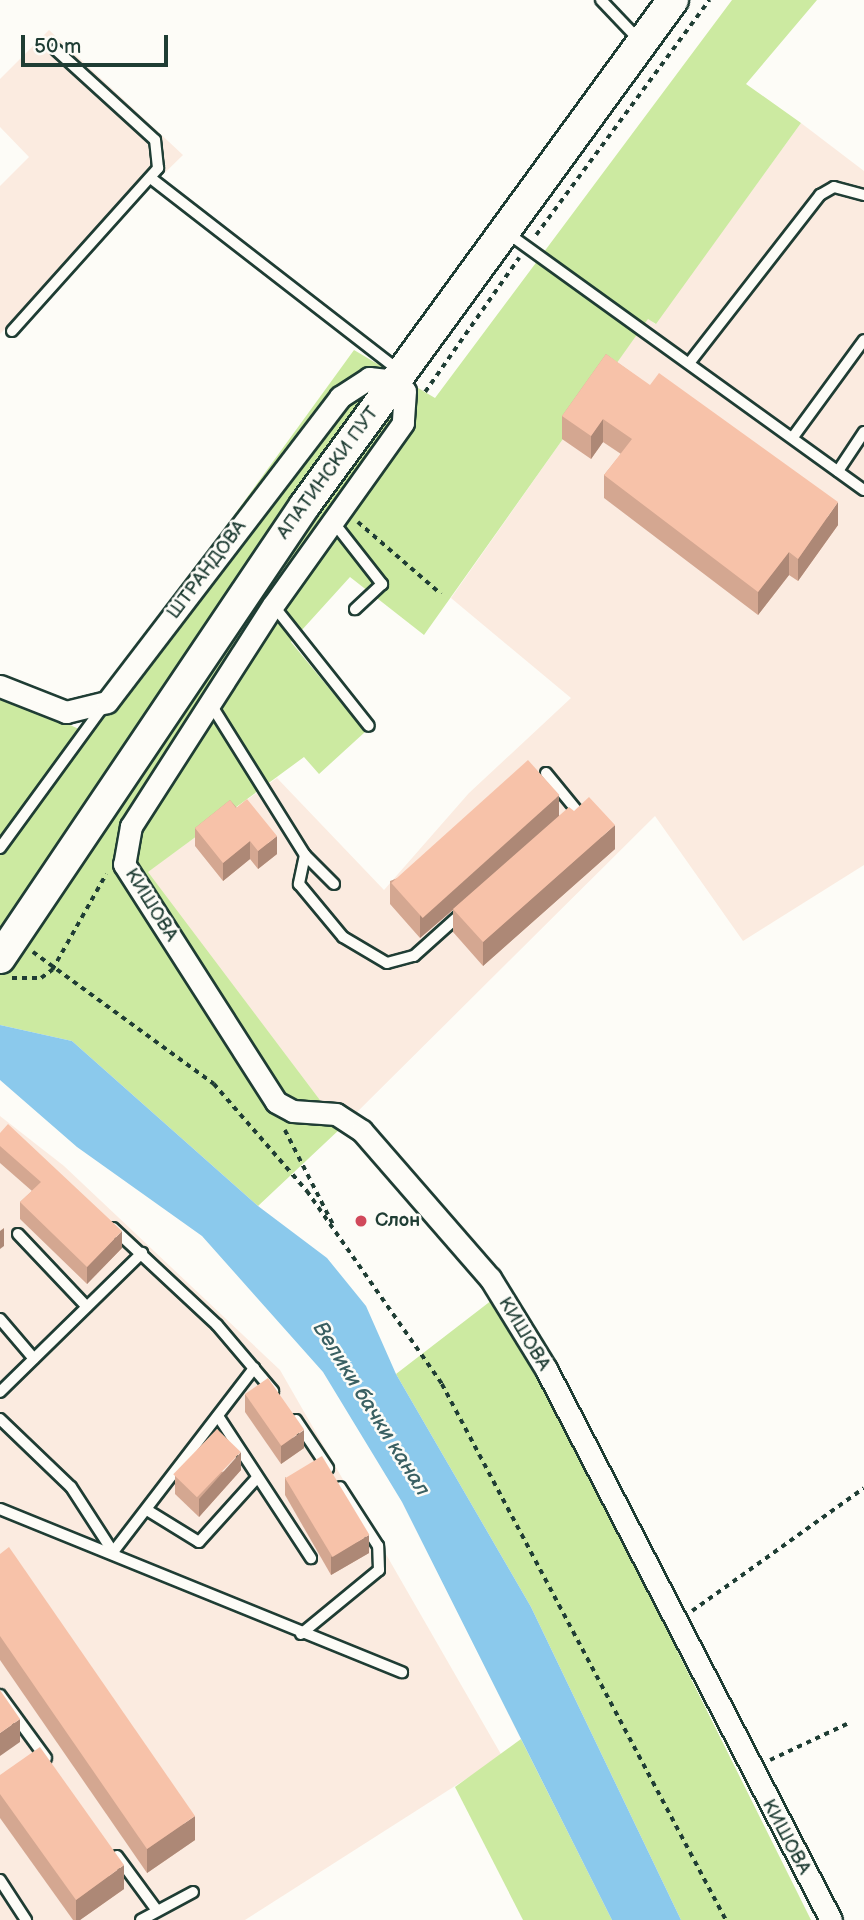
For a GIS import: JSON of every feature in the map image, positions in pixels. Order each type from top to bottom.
[{"type":"main road","name":"АПАТИНСКИ ПУТ","points":[[0,958],[188,671],[399,377],[517,239],[641,42],[673,0]]},
{"type":"street","points":[[126,840],[273,605],[336,513],[403,423],[405,391],[399,377]]},
{"type":"street","name":"ШТРАНДОВА","points":[[107,702],[340,397],[364,380],[399,377]]},
{"type":"street","points":[[0,685],[66,712],[107,702]]},
{"type":"street","name":"КИШОВА","points":[[126,840],[130,878],[276,1102],[293,1111],[336,1114],[362,1131],[490,1278],[546,1369],[741,1754],[831,1920]]},
{"type":"lane","points":[[601,0],[641,42]]},
{"type":"lane","points":[[12,331],[152,178],[159,152],[155,140],[56,50]]},
{"type":"lane","points":[[152,178],[399,377]]},
{"type":"lane","points":[[690,362],[820,195],[834,187],[864,195]]},
{"type":"lane","points":[[517,239],[864,490]]},
{"type":"lane","points":[[793,437],[864,340]]},
{"type":"lane","points":[[838,471],[864,432]]},
{"type":"lane","points":[[336,513],[382,584],[355,609]]},
{"type":"lane","points":[[273,605],[369,726]]},
{"type":"lane","points":[[0,848],[107,702]]},
{"type":"lane","points":[[210,703],[305,855],[334,884]]},
{"type":"lane","points":[[546,773],[578,812],[557,830]]},
{"type":"lane","points":[[305,855],[299,884],[343,937],[387,963],[414,956],[475,902]]},
{"type":"lane","points":[[104,1220],[142,1253],[254,1368],[292,1413],[381,1560],[373,1576],[301,1634]]},
{"type":"lane","points":[[18,1234],[87,1307]]},
{"type":"lane","points":[[0,1392],[142,1253]]},
{"type":"lane","points":[[0,1319],[34,1359]]},
{"type":"lane","points":[[113,1552],[254,1368]]},
{"type":"lane","points":[[218,1416],[256,1479],[312,1558]]},
{"type":"lane","points":[[0,1419],[71,1487],[113,1552]]},
{"type":"lane","points":[[147,1510],[199,1542],[256,1479]]},
{"type":"lane","points":[[0,1508],[113,1552],[301,1634],[402,1672]]},
{"type":"lane","points":[[0,1695],[58,1774]]},
{"type":"lane","points":[[107,1842],[156,1909]]},
{"type":"lane","points":[[0,1880],[26,1920]]},
{"type":"lane","points":[[141,1920],[156,1909],[193,1892]]},
{"type":"path","points":[[403,423],[517,239],[709,0]]},
{"type":"path","points":[[336,513],[441,594]]},
{"type":"path","points":[[0,974],[24,980],[52,970],[126,840]]},
{"type":"path","points":[[52,970],[214,1084],[260,1132],[342,1240],[442,1384],[726,1920]]},
{"type":"path","points":[[276,1102],[288,1138],[342,1240]]},
{"type":"path","points":[[676,1622],[864,1488]]},
{"type":"path","points":[[741,1754],[750,1769],[847,1724]]},
{"type":"shaded area","points":[[49,30],[183,155],[0,334],[0,186],[29,157],[0,127],[0,79]]},
{"type":"shaded area","points":[[801,123],[864,171],[864,865],[743,941],[655,816],[341,1128],[147,872],[277,778],[384,890],[469,793],[571,698],[451,598],[648,318],[655,324]]},
{"type":"shaded area","points":[[0,1116],[64,1166],[280,1370],[502,1756],[245,1920],[0,1920]]},
{"type":"green space","points":[[732,0],[817,0],[746,84],[801,123],[656,324],[648,319],[424,635],[350,577],[291,642],[365,732],[319,774],[304,757],[148,872],[341,1128],[258,1206],[72,1041],[0,1025],[0,694],[79,729],[354,350],[435,398]]},
{"type":"green space","points":[[492,1300],[537,1369],[811,1920],[681,1920],[531,1607],[396,1374]]},
{"type":"green space","points":[[521,1739],[612,1920],[523,1920],[455,1787]]},
{"type":"water","name":"Велики бачки канал","points":[[0,1025],[72,1041],[258,1206],[327,1258],[366,1306],[396,1374],[531,1607],[681,1920],[612,1920],[402,1502],[323,1372],[202,1236],[77,1147],[0,1080]]},
{"type":"building","points":[[606,354],[650,385],[659,373],[838,502],[798,559],[789,552],[758,592],[604,475],[632,439],[603,419],[591,436],[562,416]]},
{"type":"building","points":[[528,760],[559,795],[423,918],[391,883]]},
{"type":"building","points":[[589,797],[615,825],[483,942],[453,909],[569,807],[574,811]]},
{"type":"building","points":[[247,799],[277,836],[258,851],[250,841],[223,863],[195,828],[230,800],[236,808]]},
{"type":"building","points":[[8,1124],[122,1231],[87,1267],[20,1202],[41,1182],[0,1146],[0,1133]]},
{"type":"building","points":[[268,1378],[304,1430],[281,1446],[245,1394]]},
{"type":"building","points":[[217,1429],[241,1452],[197,1497],[173,1474]]},
{"type":"building","points":[[322,1456],[369,1535],[333,1557],[285,1478]]},
{"type":"building","points":[[9,1547],[195,1816],[147,1849],[0,1636],[0,1554]]},
{"type":"building","points":[[0,1690],[20,1719],[0,1733]]},
{"type":"building","points":[[40,1747],[124,1865],[76,1900],[0,1794],[0,1775]]},
{"type":"place","name":"Слон","points":[[361,1221]]}]
